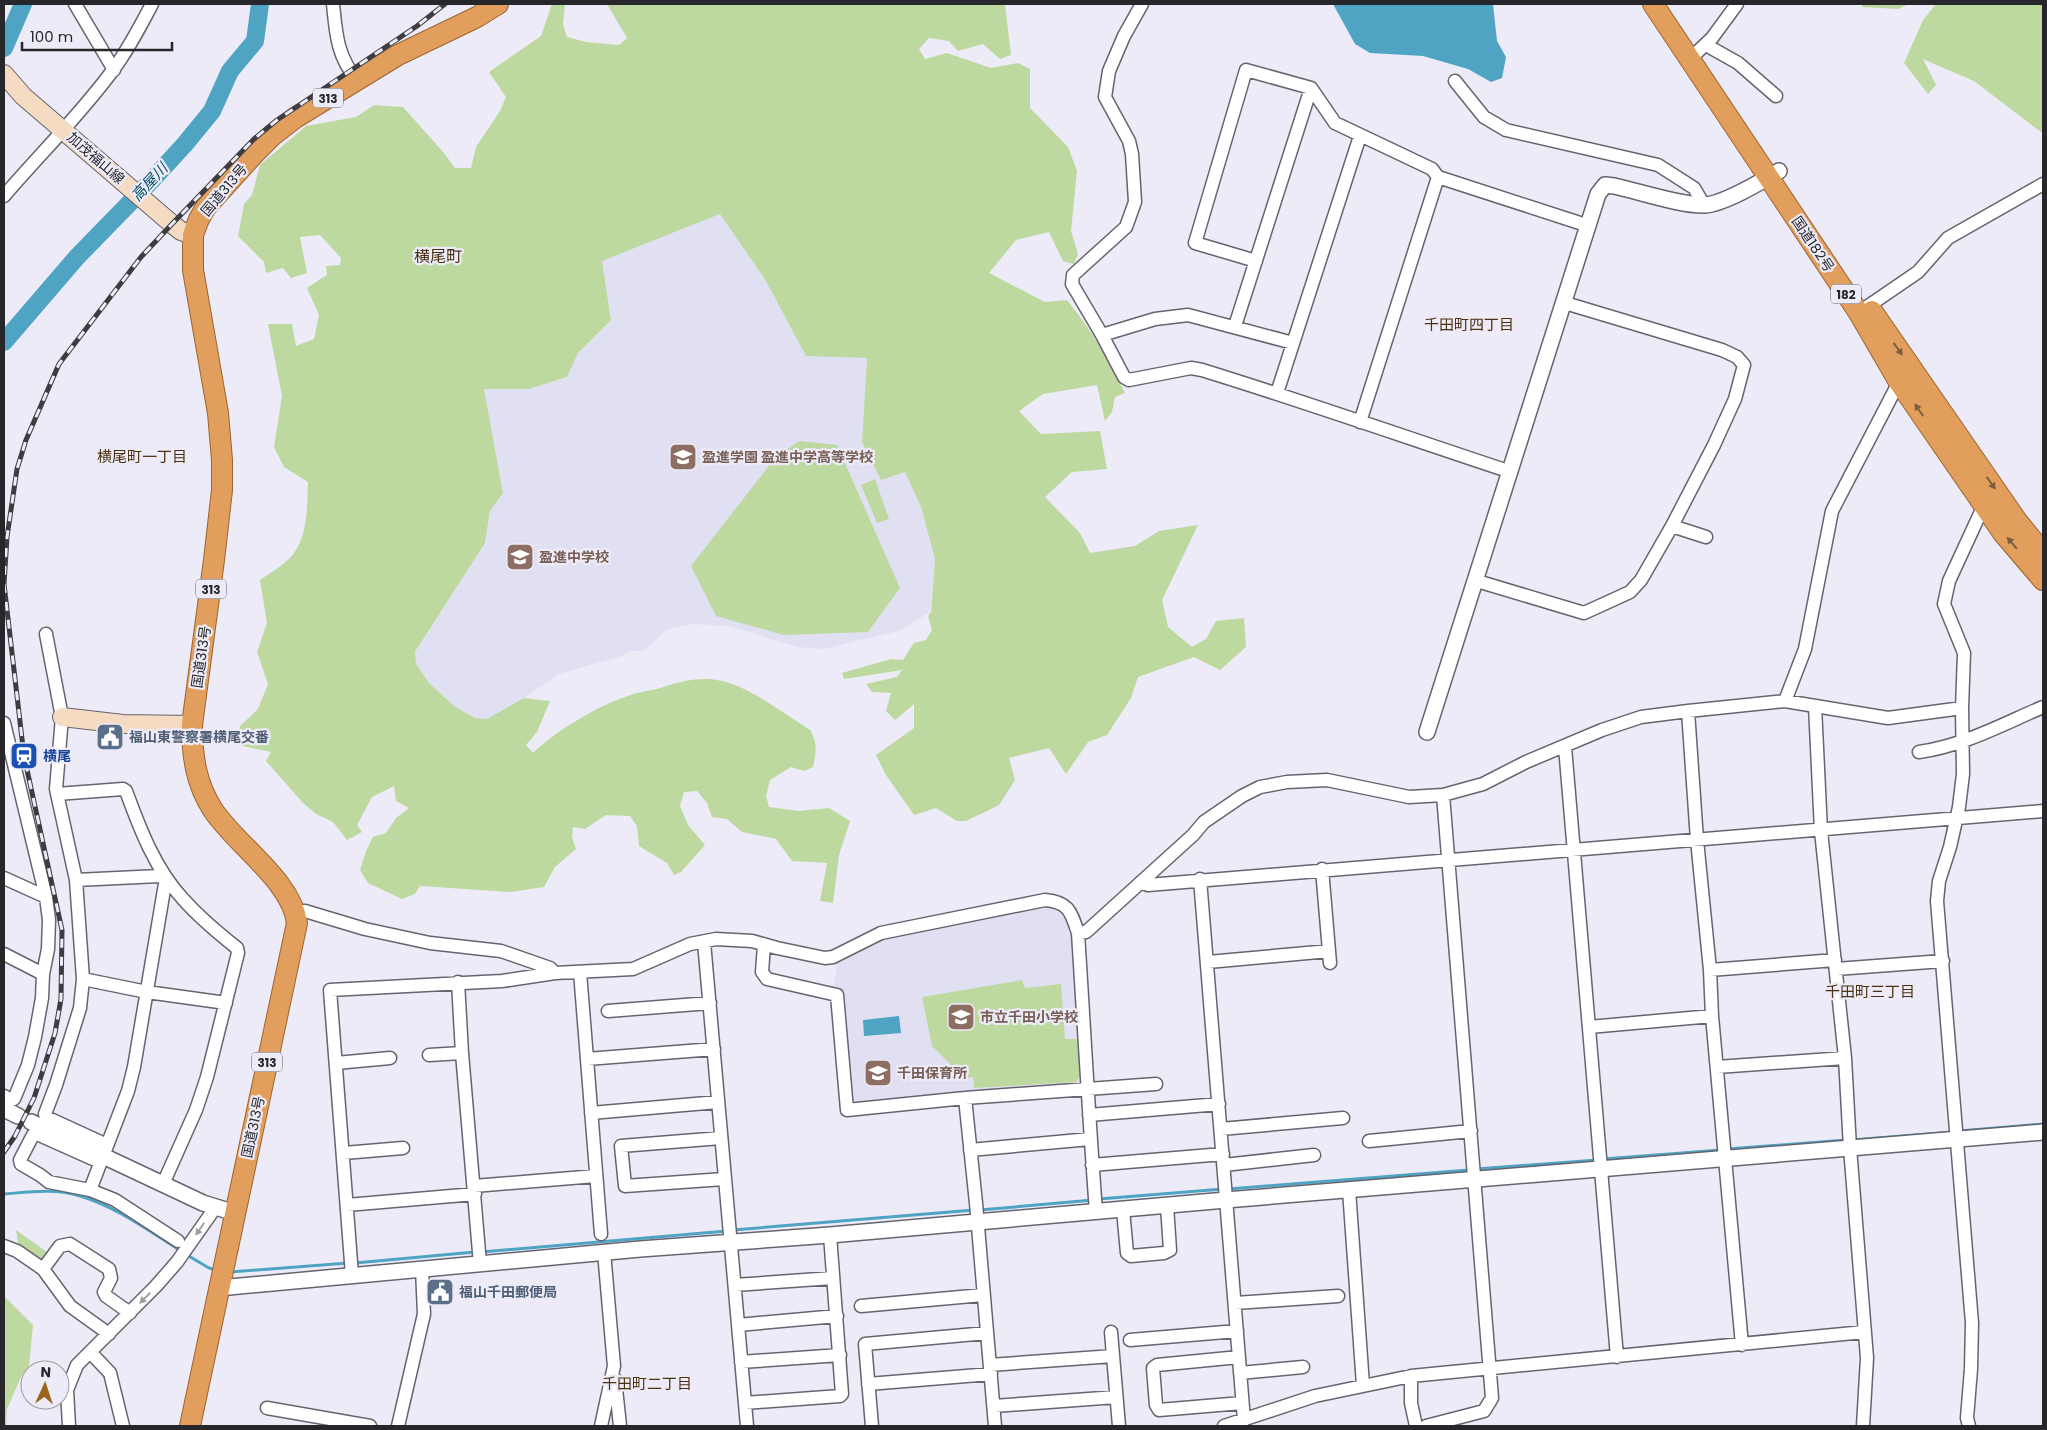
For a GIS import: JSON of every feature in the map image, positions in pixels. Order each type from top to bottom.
[{"type":"highway","name":"国道313号","points":[[190,1426],[296,934],[296,911],[282,888],[226,827],[204,795],[196,773],[192,750],[192,726],[222,490],[218,412],[193,270],[193,235],[206,208],[273,136],[295,118],[398,54],[477,17],[498,4]]},
{"type":"highway","name":"国道182号","points":[[1653,4],[1698,52]]},
{"type":"highway","name":"国道182号","points":[[1667,4],[1774,174],[1864,310],[2017,521],[2043,553]]},
{"type":"highway","name":"国道182号","points":[[1864,310],[1899,382],[2003,533],[2043,580]]},
{"type":"main road","name":"加茂福山線","points":[[4,74],[23,96],[168,221],[182,231],[193,235]]},
{"type":"main road","points":[[62,717],[123,724],[192,726]]},
{"type":"street","points":[[75,4],[114,70]]},
{"type":"street","points":[[4,196],[9,183],[63,130],[114,70],[138,32],[152,4]]},
{"type":"street","points":[[333,4],[336,38],[344,62],[358,80]]},
{"type":"street","points":[[1142,4],[1124,36],[1109,71],[1105,97],[1129,141],[1132,154],[1135,202],[1126,227],[1073,275],[1072,284],[1124,377],[1129,380],[1191,368],[1277,393],[1512,472]]},
{"type":"street","points":[[1737,4],[1698,52],[1738,63],[1776,96]]},
{"type":"street","points":[[1256,261],[1195,243],[1246,70],[1311,88],[1335,123],[1432,170],[1438,177],[1589,226]]},
{"type":"street","points":[[1455,81],[1484,117],[1506,130],[1658,165],[1694,188],[1704,205]]},
{"type":"street","points":[[1235,326],[1311,88]]},
{"type":"street","points":[[1277,393],[1360,136]]},
{"type":"street","points":[[1427,732],[1512,472],[1598,194],[1605,185],[1704,205],[1717,203],[1774,174]]},
{"type":"street","points":[[1360,422],[1438,177]]},
{"type":"street","points":[[1864,310],[1918,272],[1948,238],[2043,184]]},
{"type":"street","points":[[1477,581],[1584,613],[1630,592],[1641,580],[1672,526],[1735,400],[1744,365],[1737,357],[1722,350],[1565,303]]},
{"type":"street","points":[[1102,335],[1155,319],[1188,315],[1293,343]]},
{"type":"street","points":[[1785,701],[1805,649],[1832,511],[1899,382]]},
{"type":"street","points":[[1969,1426],[1967,1418],[1972,1370],[1972,1323],[1958,1134],[1937,901],[1939,881],[1957,819],[1963,774],[1962,708],[1964,653],[1944,604],[1948,580],[1984,505]]},
{"type":"street","points":[[1672,526],[1706,537]]},
{"type":"street","points":[[46,634],[62,717],[56,775],[57,794],[76,880],[83,979],[80,1008],[44,1114],[103,1154]]},
{"type":"street","points":[[1078,932],[1086,932],[1204,822],[1242,796],[1260,787],[1327,780],[1409,797],[1443,795],[1483,784],[1526,762],[1602,730],[1641,717],[1785,701],[1888,718],[1962,708]]},
{"type":"street","points":[[1815,706],[1821,831],[1845,1058],[1867,1358],[1863,1426]]},
{"type":"street","points":[[1919,752],[1940,750],[2043,707]]},
{"type":"street","points":[[1688,711],[1697,840],[1742,1345]]},
{"type":"street","points":[[4,723],[46,897],[49,920],[48,949],[35,1037],[28,1065],[14,1099],[11,1100],[4,1096]]},
{"type":"street","points":[[1565,747],[1617,1357]]},
{"type":"street","points":[[57,794],[123,789],[126,791],[139,826],[166,878],[183,899],[237,948],[238,953],[207,1077],[196,1110],[163,1184]]},
{"type":"street","points":[[1426,1426],[1484,1411],[1492,1398],[1443,795]]},
{"type":"street","points":[[1141,882],[1148,885],[1322,869],[2043,812]]},
{"type":"street","points":[[1208,962],[1330,957],[1322,869]]},
{"type":"street","points":[[76,880],[158,876],[166,878]]},
{"type":"street","points":[[4,878],[46,897]]},
{"type":"street","points":[[90,1190],[128,1091],[134,1068],[166,878]]},
{"type":"street","points":[[1200,880],[1244,1420]]},
{"type":"street","points":[[351,1267],[344,1153],[330,990],[502,980],[555,973],[633,969],[690,944],[716,939],[752,941],[825,958],[834,957],[881,933],[1045,900],[1057,901],[1070,910],[1078,932],[1090,1139],[1096,1204]]},
{"type":"street","points":[[296,911],[305,911],[365,930],[430,943],[501,951],[550,968],[555,973]]},
{"type":"street","points":[[704,942],[747,1426]]},
{"type":"street","points":[[764,945],[762,972],[767,979],[836,995],[847,1110],[965,1098],[1156,1084]]},
{"type":"street","points":[[4,954],[43,974]]},
{"type":"street","points":[[1710,970],[1943,961]]},
{"type":"street","points":[[580,972],[600,1234]]},
{"type":"street","points":[[83,979],[147,992],[226,1002]]},
{"type":"street","points":[[458,982],[462,1053],[480,1256]]},
{"type":"street","points":[[608,1011],[710,1003]]},
{"type":"street","points":[[1589,1027],[1712,1016]]},
{"type":"street","points":[[587,1059],[714,1049]]},
{"type":"street","points":[[429,1055],[462,1053]]},
{"type":"street","points":[[336,1062],[390,1058]]},
{"type":"street","points":[[1717,1067],[1845,1058]]},
{"type":"street","points":[[965,1098],[995,1426]]},
{"type":"street","points":[[591,1113],[718,1102]]},
{"type":"street","points":[[1089,1115],[1219,1104]]},
{"type":"street","points":[[4,1109],[215,1208],[235,1213]]},
{"type":"street","points":[[1221,1129],[1343,1118]]},
{"type":"street","points":[[1370,1141],[1471,1131]]},
{"type":"street","points":[[221,1276],[351,1267],[422,1269],[480,1256],[604,1252],[730,1235],[830,1236],[977,1215],[1096,1204],[1123,1210],[1166,1206],[1225,1193],[1350,1190],[1475,1174],[1724,1152],[1958,1134],[2043,1132]]},
{"type":"street","points":[[103,1154],[37,1134],[33,1135],[20,1160],[21,1164],[49,1182],[90,1190],[115,1200],[182,1246]]},
{"type":"street","points":[[721,1138],[622,1146],[623,1162],[625,1186],[724,1179]]},
{"type":"street","points":[[970,1150],[1090,1139]]},
{"type":"street","points":[[344,1153],[403,1148]]},
{"type":"street","points":[[1092,1165],[1314,1155]]},
{"type":"street","points":[[347,1204],[596,1176]]},
{"type":"street","points":[[1350,1190],[1363,1385]]},
{"type":"street","points":[[1123,1210],[1127,1252],[1131,1256],[1164,1253],[1170,1250],[1166,1206]]},
{"type":"street","points":[[70,1426],[67,1390],[77,1365],[130,1313],[177,1262],[182,1246],[215,1208]]},
{"type":"street","points":[[745,1403],[840,1396],[842,1394],[830,1236]]},
{"type":"street","points":[[43,1269],[60,1246],[70,1244],[110,1269],[111,1278],[104,1292],[106,1296],[130,1313]]},
{"type":"street","points":[[4,1246],[17,1251],[43,1269],[70,1306],[108,1334]]},
{"type":"street","points":[[604,1252],[620,1426]]},
{"type":"street","points":[[398,1426],[424,1314],[422,1269]]},
{"type":"street","points":[[734,1285],[833,1278]]},
{"type":"street","points":[[861,1306],[983,1296]]},
{"type":"street","points":[[1235,1303],[1338,1296]]},
{"type":"street","points":[[738,1325],[837,1316]]},
{"type":"street","points":[[1130,1340],[1237,1331]]},
{"type":"street","points":[[1111,1332],[1118,1426]]},
{"type":"street","points":[[1224,1426],[1315,1396],[1411,1376],[1864,1332]]},
{"type":"street","points":[[872,1426],[865,1344],[987,1333]]},
{"type":"street","points":[[91,1353],[110,1373],[123,1426]]},
{"type":"street","points":[[741,1362],[840,1355]]},
{"type":"street","points":[[868,1384],[1113,1356]]},
{"type":"street","points":[[1239,1357],[1157,1365],[1153,1368],[1156,1405],[1159,1410],[1242,1403]]},
{"type":"street","points":[[601,1426],[614,1366]]},
{"type":"street","points":[[1240,1373],[1303,1367]]},
{"type":"street","points":[[1411,1376],[1411,1402],[1416,1426]]},
{"type":"street","points":[[994,1406],[1116,1397]]},
{"type":"street","points":[[267,1408],[370,1426]]},
{"type":"shaded area","name":"盈進学園 盈進中学高等学校","points":[[720,214],[766,281],[867,358],[862,442],[905,472],[921,507],[935,559],[930,612],[899,631],[823,649],[797,647],[729,626],[693,624],[668,629],[643,651],[630,651],[622,656],[559,674],[524,698],[487,719],[475,718],[454,706],[429,683],[416,664],[415,653],[485,543],[490,511],[503,493],[484,389],[529,389],[567,377],[578,353],[611,320],[602,261]]},
{"type":"shaded area","name":"市立千田小学校","points":[[1055,906],[1072,921],[1083,1079],[1079,1084],[851,1104],[833,990],[837,963],[877,941]]},
{"type":"green space","points":[[552,4],[565,4],[563,24],[567,37],[586,42],[619,45],[627,38],[607,4],[1005,4],[1011,55],[1000,59],[983,44],[958,51],[949,41],[929,38],[919,49],[925,59],[947,53],[991,68],[1018,63],[1030,69],[1030,108],[1068,147],[1077,171],[1071,231],[1078,254],[1074,264],[1063,261],[1049,232],[1016,240],[989,273],[1045,302],[1067,300],[1099,345],[1125,393],[1115,397],[1112,412],[1105,421],[1097,385],[1043,394],[1019,411],[1041,434],[1100,431],[1107,469],[1072,472],[1045,497],[1080,533],[1090,553],[1135,546],[1159,531],[1198,525],[1162,600],[1168,627],[1192,647],[1206,639],[1216,621],[1244,618],[1246,647],[1220,670],[1194,657],[1138,677],[1131,698],[1107,735],[1088,742],[1066,774],[1049,748],[1009,758],[1015,780],[999,805],[966,821],[957,821],[936,808],[914,815],[886,775],[876,755],[914,728],[914,704],[895,720],[886,711],[891,693],[872,692],[866,684],[897,677],[902,670],[844,679],[842,673],[891,659],[903,660],[914,643],[926,640],[932,630],[928,616],[931,612],[935,559],[921,507],[905,472],[881,480],[862,442],[867,358],[806,356],[766,281],[720,214],[602,261],[611,320],[578,353],[567,377],[529,389],[484,389],[503,493],[490,511],[485,543],[415,652],[416,664],[429,683],[454,706],[475,718],[487,719],[524,698],[550,701],[537,732],[526,745],[533,753],[579,719],[619,699],[637,693],[686,681],[705,679],[735,685],[755,695],[810,730],[815,744],[813,767],[804,771],[791,767],[770,780],[766,796],[769,807],[799,811],[829,808],[850,821],[839,855],[833,903],[820,901],[827,863],[792,861],[776,839],[742,832],[727,819],[712,817],[707,803],[697,791],[684,792],[680,806],[688,825],[705,845],[681,872],[674,875],[667,863],[639,846],[637,826],[630,816],[606,815],[585,829],[573,827],[572,837],[576,849],[555,867],[544,887],[511,892],[420,886],[415,894],[402,899],[368,883],[360,870],[373,837],[386,833],[396,818],[409,808],[396,801],[394,786],[372,797],[357,825],[362,832],[347,840],[333,822],[316,814],[303,803],[266,761],[271,752],[242,746],[240,726],[258,709],[268,684],[257,652],[267,623],[260,580],[286,562],[300,543],[305,523],[307,502],[308,482],[284,467],[274,447],[282,396],[268,324],[292,324],[296,346],[314,339],[319,315],[307,288],[327,275],[326,266],[340,265],[341,258],[320,235],[300,237],[307,273],[291,278],[283,268],[266,273],[264,262],[238,236],[244,204],[252,195],[260,165],[306,126],[356,117],[374,105],[403,107],[455,168],[471,168],[476,147],[500,111],[506,97],[489,72],[541,36]]},
{"type":"green space","points":[[1862,4],[1909,4],[1898,9],[1862,7]]},
{"type":"green space","points":[[1936,4],[2043,4],[2043,130],[2041,132],[1974,81],[1923,59],[1936,85],[1928,94],[1904,63],[1923,20]]},
{"type":"green space","points":[[799,441],[837,445],[900,588],[868,632],[784,635],[716,616],[691,566],[775,458]]},
{"type":"green space","points":[[875,479],[889,519],[877,523],[861,485]]},
{"type":"green space","points":[[1022,980],[1025,988],[1061,984],[1065,1039],[1077,1039],[1080,1076],[1076,1082],[974,1088],[973,1077],[964,1078],[932,1046],[922,997]]},
{"type":"green space","points":[[16,1230],[47,1252],[42,1260],[18,1243]]},
{"type":"green space","points":[[4,1296],[33,1325],[30,1360],[20,1360],[20,1379],[7,1409],[6,1426],[4,1426]]},
{"type":"water","points":[[1333,4],[1493,4],[1497,41],[1506,57],[1502,78],[1491,82],[1468,69],[1423,56],[1370,53],[1355,44]]},
{"type":"water","points":[[899,1016],[901,1033],[864,1036],[863,1020]]},
{"type":"waterway","points":[[4,48],[23,4]]},
{"type":"waterway","name":"高屋川","points":[[4,342],[77,257],[152,180],[212,111],[230,71],[255,41],[260,4]]},
{"type":"waterway","points":[[1959,1131],[2043,1124]]},
{"type":"waterway","points":[[1852,1140],[1953,1132]]},
{"type":"waterway","points":[[1727,1149],[1846,1140]]},
{"type":"waterway","points":[[1603,1159],[1721,1150]]},
{"type":"waterway","points":[[1476,1169],[1597,1160]]},
{"type":"waterway","points":[[1229,1189],[1469,1170]]},
{"type":"waterway","points":[[1099,1199],[1223,1189]]},
{"type":"waterway","points":[[4,1194],[52,1191],[80,1196],[120,1213],[181,1251]]},
{"type":"waterway","points":[[980,1210],[1093,1200]]},
{"type":"waterway","points":[[733,1230],[974,1210]]},
{"type":"waterway","points":[[482,1252],[727,1231]]},
{"type":"waterway","points":[[355,1263],[475,1252]]},
{"type":"waterway","points":[[187,1255],[216,1270]]},
{"type":"waterway","points":[[230,1272],[348,1263]]},
{"type":"railway","points":[[4,1152],[15,1136],[34,1098],[55,1033],[61,999],[62,930],[24,756],[4,584],[7,537],[17,469],[26,440],[59,364],[141,257],[172,224],[254,139],[277,120],[417,26],[445,4]]},
{"type":"place","name":"盈進学園 盈進中学高等学校","points":[[683,457]]},
{"type":"place","name":"盈進中学校","points":[[520,557]]},
{"type":"place","name":"福山東警察署横尾交番","points":[[110,737]]},
{"type":"place","name":"横尾","points":[[24,756]]},
{"type":"place","name":"市立千田小学校","points":[[961,1017]]},
{"type":"place","name":"千田保育所","points":[[878,1073]]},
{"type":"place","name":"福山千田郵便局","points":[[440,1292]]},
{"type":"district","name":"横尾町","points":[[438,256]]},
{"type":"district","name":"千田町四丁目","points":[[1469,324]]},
{"type":"district","name":"横尾町一丁目","points":[[142,456]]},
{"type":"district","name":"千田町三丁目","points":[[1870,991]]},
{"type":"district","name":"千田町二丁目","points":[[647,1383]]}]
